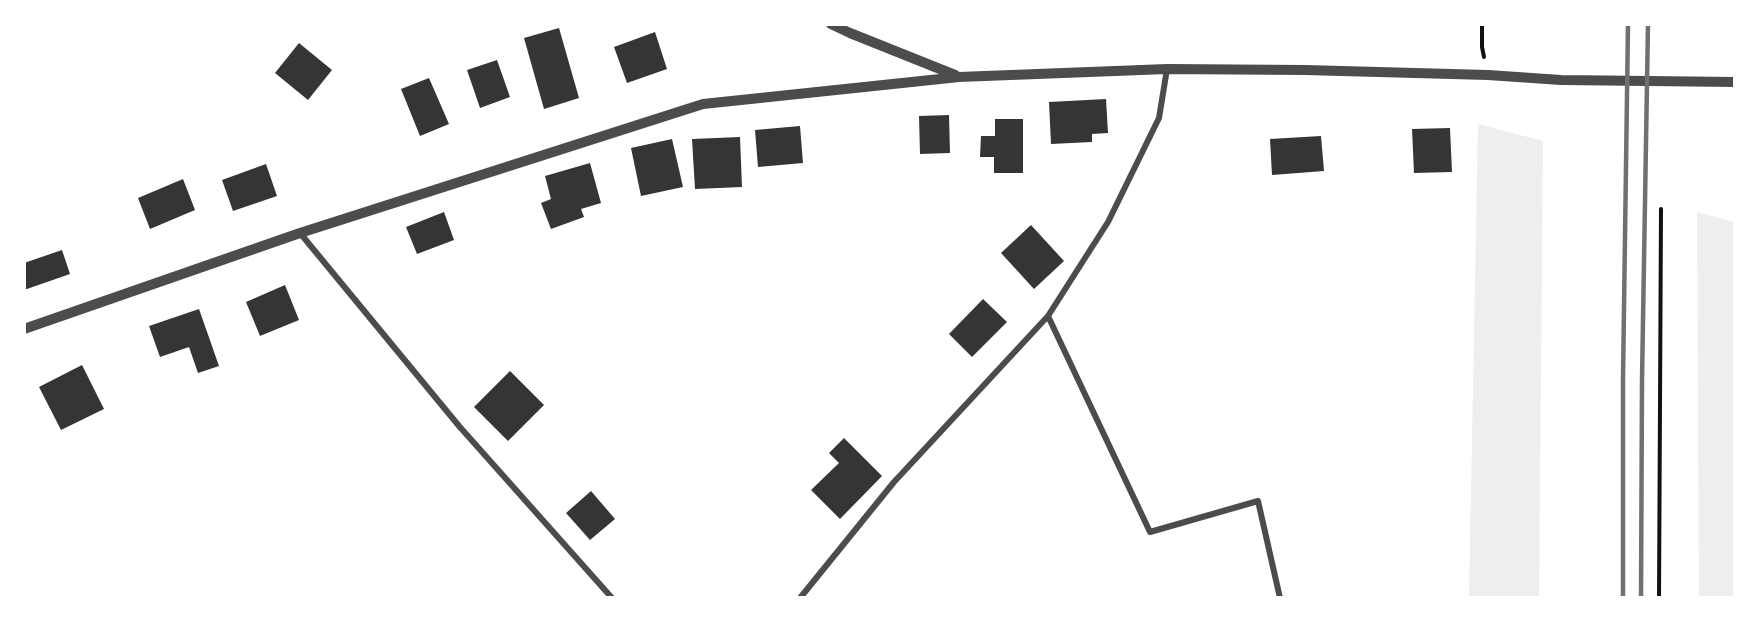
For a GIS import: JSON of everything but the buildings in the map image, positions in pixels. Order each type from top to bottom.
[{"type":"street","points":[[831,24],[958,77]]},
{"type":"street","points":[[800,598],[894,482],[1048,316],[1108,222],[1159,118],[1167,69]]},
{"type":"street","points":[[24,329],[300,233],[703,104],[958,77],[1167,69],[1305,70],[1488,75],[1561,80],[1735,82]]},
{"type":"street","points":[[300,233],[459,426],[612,598]]},
{"type":"street","points":[[1048,316],[1150,532],[1258,501],[1280,598]]},
{"type":"path","points":[[1482,24],[1482,47],[1488,75]]},
{"type":"path","points":[[1659,598],[1661,209]]},
{"type":"shaded area","points":[[1478,124],[1543,141],[1539,598],[1469,598]]},
{"type":"shaded area","points":[[1697,212],[1735,222],[1735,598],[1699,598]]},
{"type":"railway","points":[[1623,598],[1623,379],[1628,24]]},
{"type":"railway","points":[[1641,598],[1648,24]]}]
